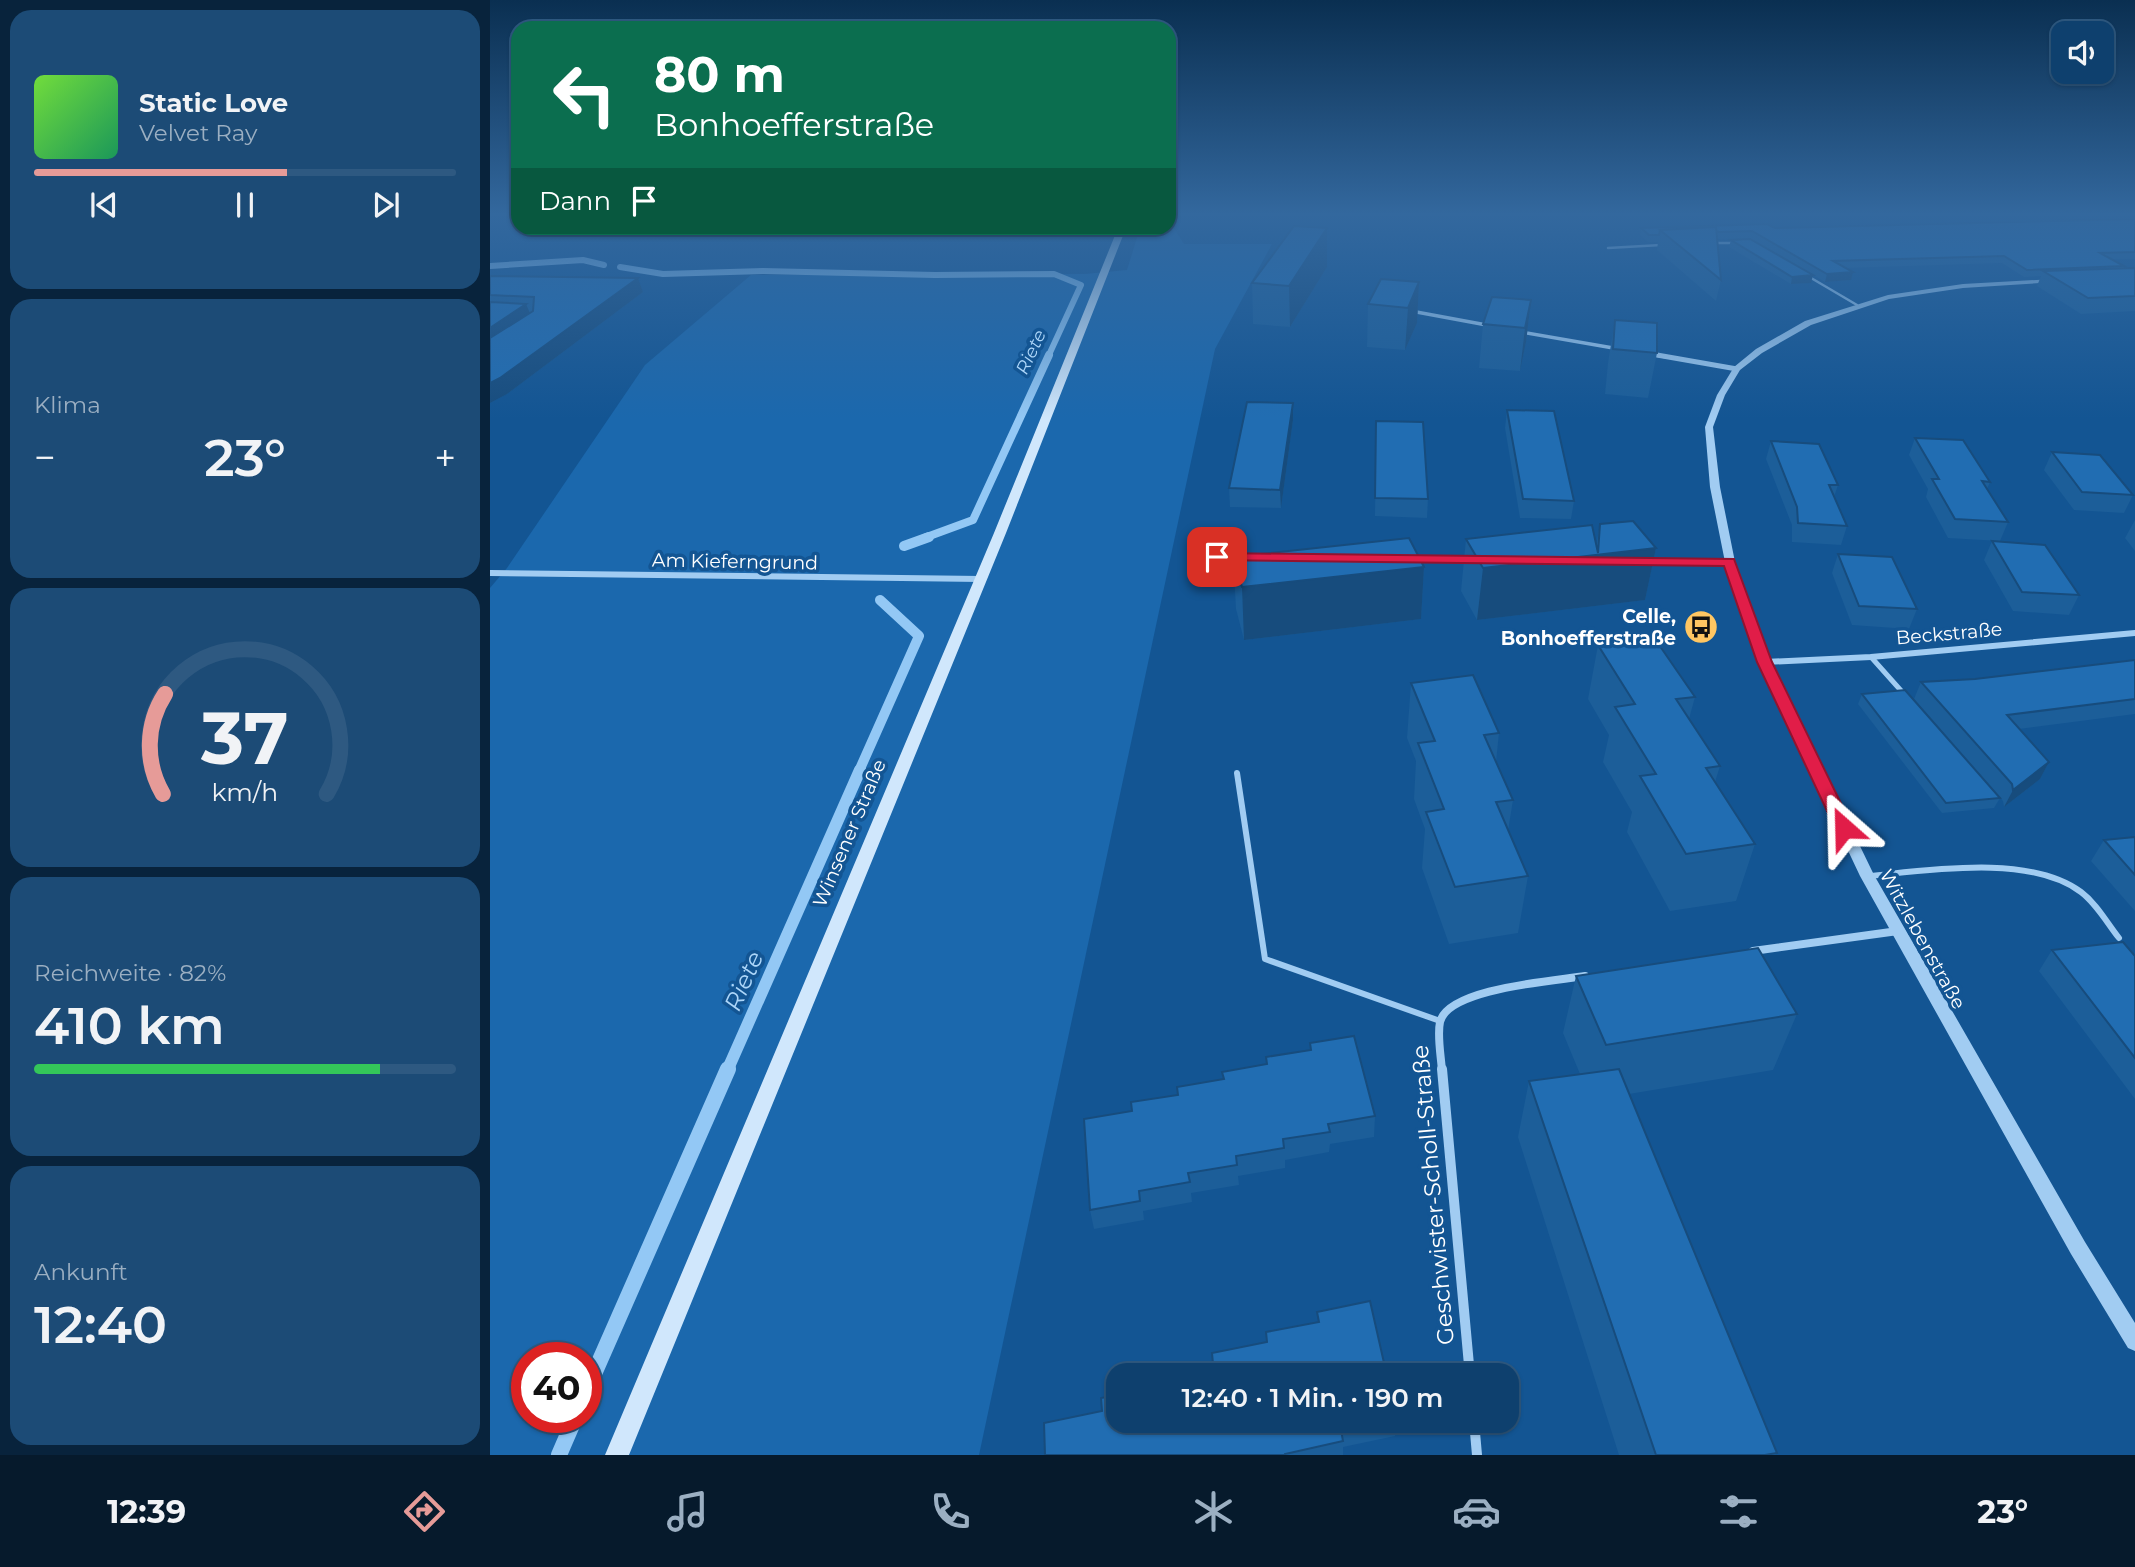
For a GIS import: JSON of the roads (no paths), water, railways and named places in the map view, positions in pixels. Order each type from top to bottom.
[{"type":"main road","name":"Winsener Straße","points":[[617,1455],[981,579],[1100,283]]},
{"type":"street","name":"Witzlebenstraße","points":[[2019,283],[1964,286],[1888,297],[1857,305],[1784,335],[1759,351],[1737,369],[1721,395],[1709,427],[1715,487],[1730,562],[1765,662],[1867,876],[2078,1248],[2135,1342]]},
{"type":"street","points":[[1404,310],[1497,327]]},
{"type":"street","points":[[1511,330],[1629,351]]},
{"type":"street","points":[[1641,353],[1737,369]]},
{"type":"street","points":[[1217,557],[1245,557]]},
{"type":"street","points":[[1398,559],[1482,560]]},
{"type":"street","points":[[1636,562],[1730,562]]},
{"type":"street","name":"Am Kieferngrund","points":[[490,573],[981,579]]},
{"type":"street","name":"Beckstraße","points":[[1765,662],[1871,657],[2135,633]]},
{"type":"street","points":[[1743,953],[1898,931]]},
{"type":"street","name":"Geschwister-Scholl-Straße","points":[[1469,1363],[1442,1076],[1440,1021],[1452,1005],[1478,994],[1596,974]]},
{"type":"street","points":[[1475,1433],[1477,1455]]},
{"type":"lane","points":[[1819,283],[1857,305]]},
{"type":"lane","points":[[1871,657],[1908,699]]},
{"type":"lane","points":[[1237,773],[1265,959],[1440,1021]]},
{"type":"lane","points":[[1867,876],[2019,870],[2050,876],[2081,891],[2119,938]]},
{"type":"waterway","name":"Riete","points":[[1048,357],[1081,285],[1076,283]]},
{"type":"waterway","name":"Riete","points":[[924,538],[973,520],[1049,355]]},
{"type":"waterway","name":"Riete","points":[[904,546],[929,537]]},
{"type":"waterway","name":"Riete","points":[[859,771],[919,636],[880,600]]},
{"type":"waterway","name":"Riete","points":[[727,1071],[860,770]]},
{"type":"waterway","name":"Riete","points":[[602,1356],[728,1069]]},
{"type":"waterway","name":"Riete","points":[[559,1455],[569,1433]]},
{"type":"place","name":"Celle, Bonhoefferstraße","points":[[1701,627]]}]
